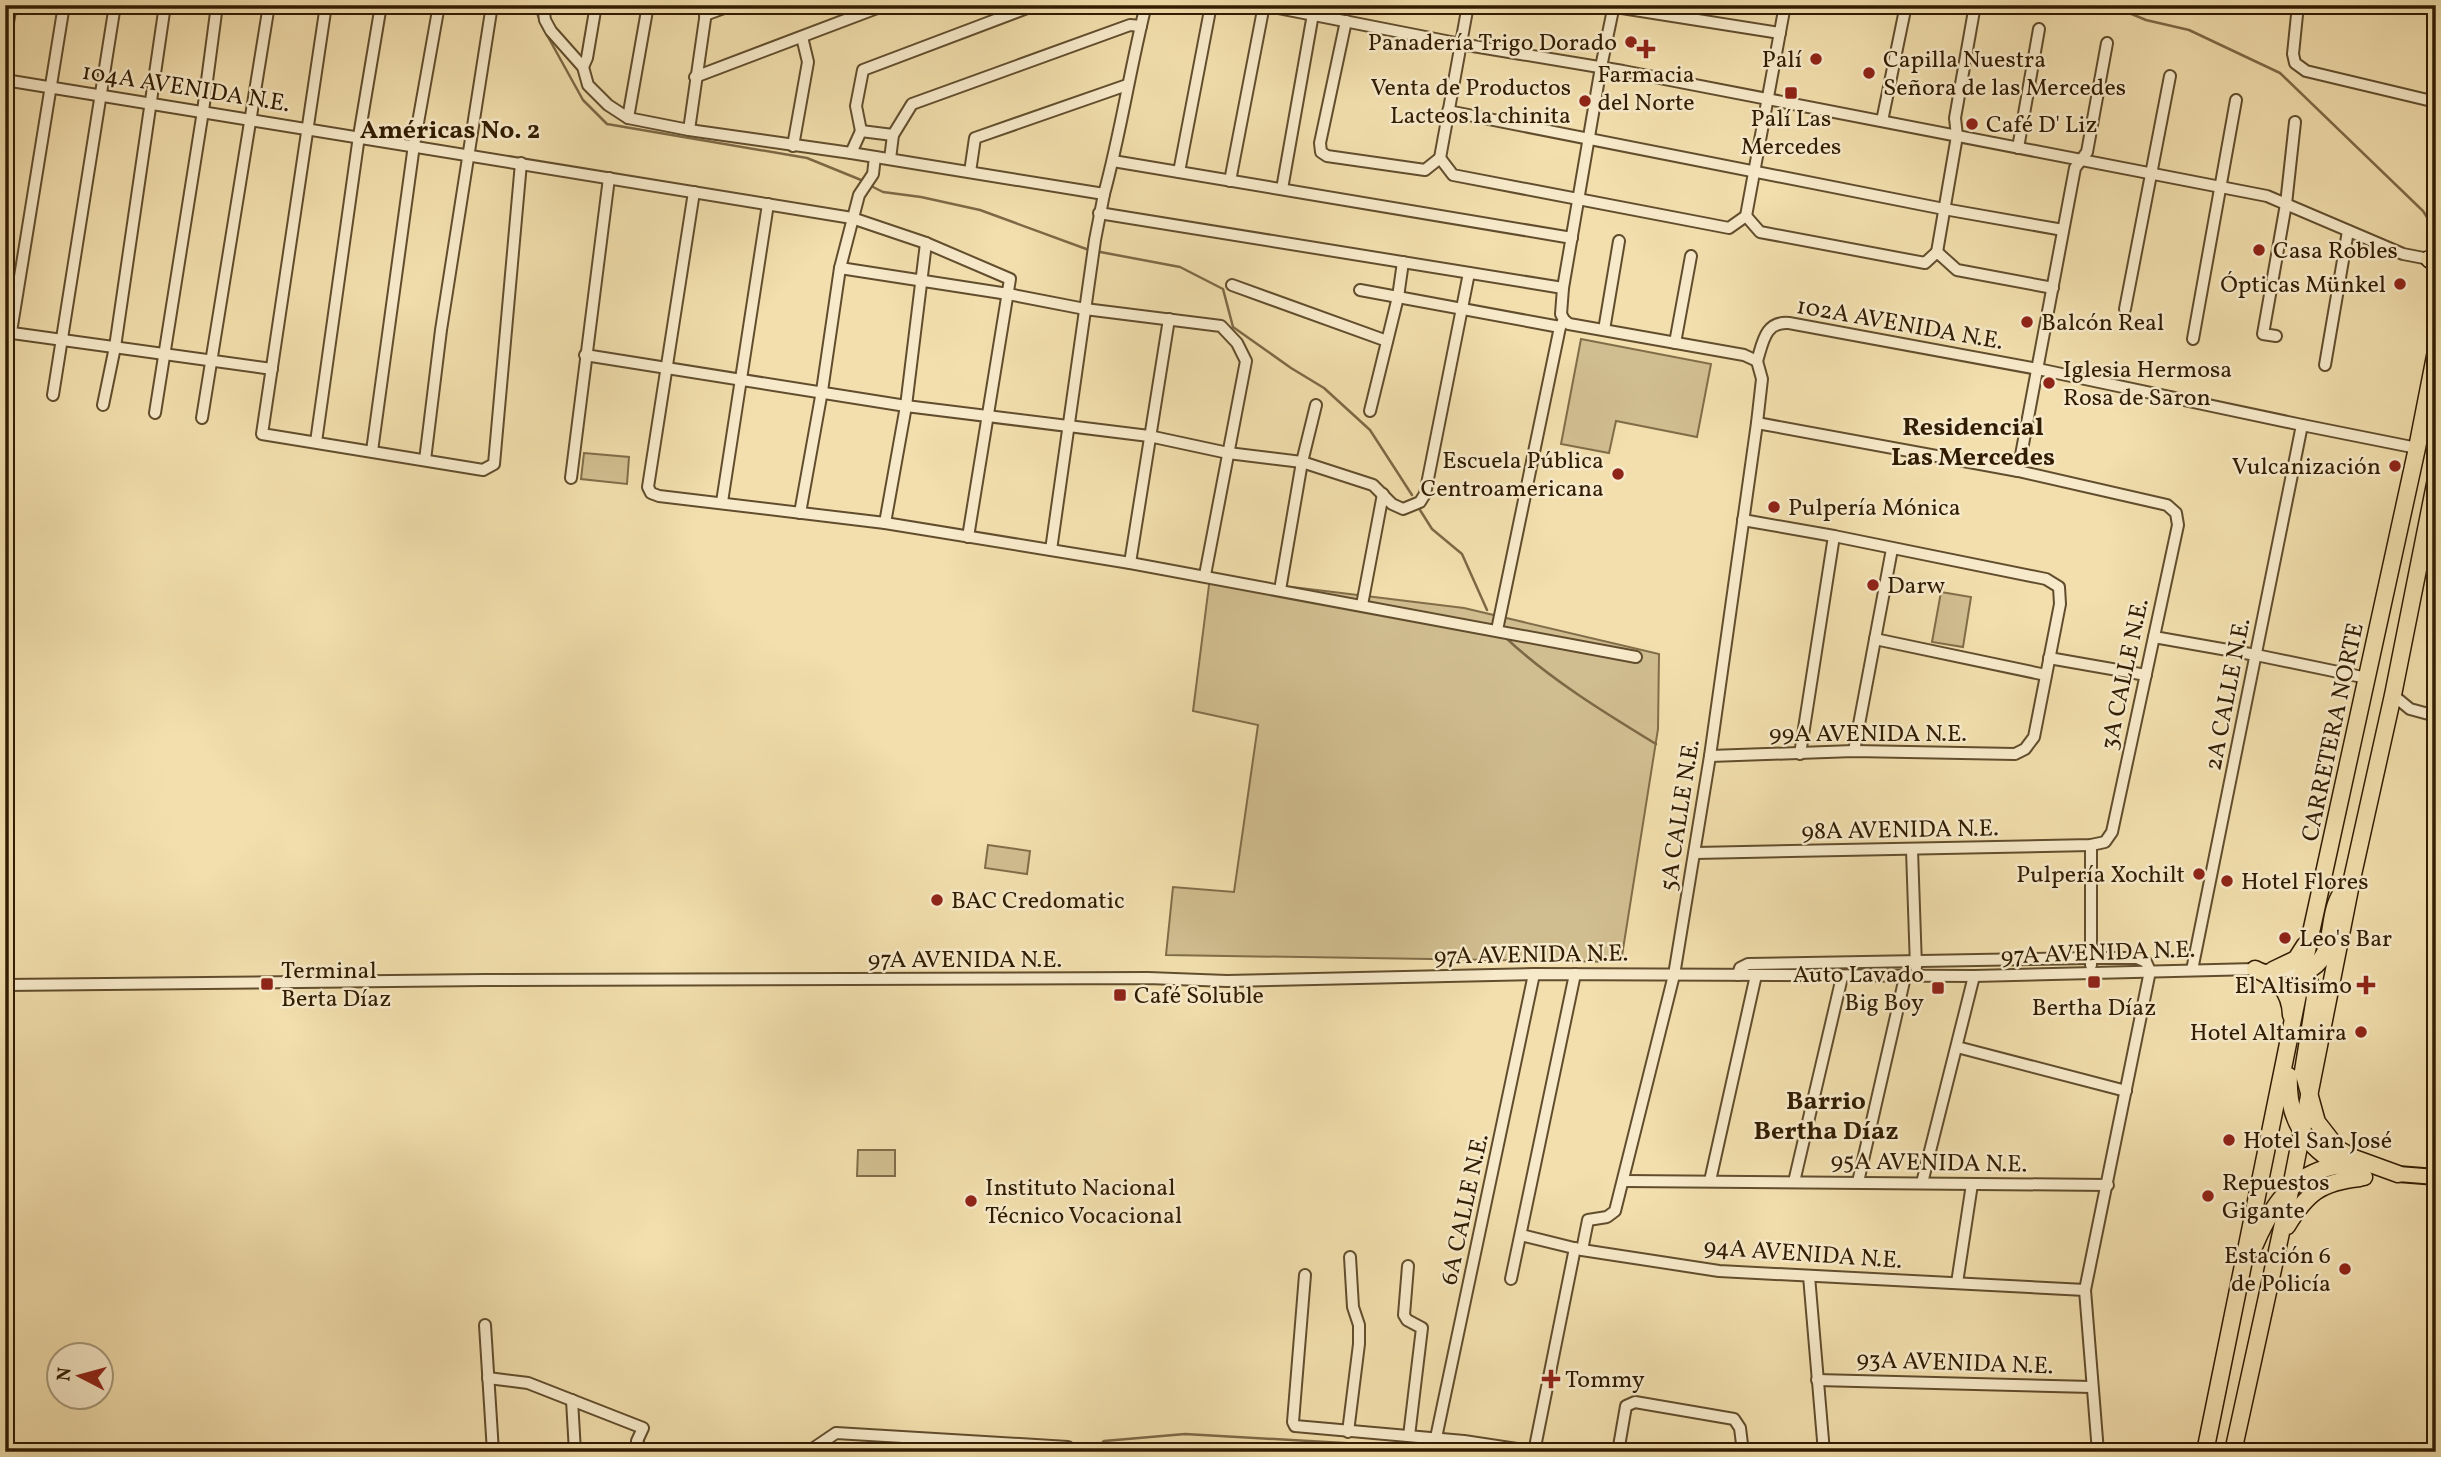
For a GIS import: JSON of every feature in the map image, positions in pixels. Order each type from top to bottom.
[{"type":"highway","name":"CARRETERA NORTE","points":[[2205,1452],[2302,973],[2436,351]]},
{"type":"highway","name":"CARRETERA NORTE","points":[[2233,1452],[2291,1187],[2436,479]]},
{"type":"highway","points":[[2352,879],[2338,898],[2325,956],[2315,967],[2302,973],[2310,983],[2315,997],[2303,1071],[2317,1122],[2331,1143],[2364,1170]]},
{"type":"highway","points":[[2273,970],[2296,959],[2305,947],[2314,923]]},
{"type":"highway","points":[[2255,969],[2277,981],[2291,1007],[2289,1096],[2292,1110],[2302,1132],[2317,1150],[2338,1166]]},
{"type":"highway","points":[[2239,1287],[2267,1217],[2291,1187],[2311,1173],[2338,1166],[2398,1174]]},
{"type":"highway","points":[[2280,1237],[2299,1208],[2316,1190],[2364,1170]]},
{"type":"main road","points":[[2398,1174],[2436,1177]]},
{"type":"street","points":[[5,40],[11,5]]},
{"type":"street","points":[[64,5],[8,332],[272,369]]},
{"type":"street","points":[[53,395],[115,5]]},
{"type":"street","points":[[103,405],[115,347],[165,5]]},
{"type":"street","points":[[155,413],[217,5]]},
{"type":"street","points":[[202,418],[269,5]]},
{"type":"street","points":[[326,5],[262,434],[483,470],[494,464],[521,163]]},
{"type":"street","points":[[316,442],[359,136],[381,5]]},
{"type":"street","points":[[372,451],[414,145],[439,5]]},
{"type":"street","points":[[425,460],[441,330],[492,5]]},
{"type":"street","points":[[543,5],[545,20],[551,31],[583,67],[588,85],[608,105],[628,118],[688,130],[1104,194]]},
{"type":"street","points":[[583,67],[596,5]]},
{"type":"street","points":[[628,118],[648,5]]},
{"type":"street","points":[[688,130],[706,10],[732,5]]},
{"type":"street","points":[[695,77],[885,5]]},
{"type":"street","points":[[851,153],[860,131],[856,106],[863,70],[1035,5]]},
{"type":"street","points":[[1051,550],[1095,240],[1146,5]]},
{"type":"street","points":[[1179,172],[1211,5]]},
{"type":"street","points":[[1230,181],[1264,5],[1461,44],[1601,67],[2267,196],[2403,254],[2433,261]]},
{"type":"street","points":[[1346,21],[1320,143],[1321,152],[1327,156],[1425,170],[1440,158],[1468,5]]},
{"type":"street","points":[[1440,158],[1453,175],[1728,228],[1746,216],[1785,5]]},
{"type":"street","points":[[1882,121],[1906,5]]},
{"type":"street","points":[[1746,216],[1760,232],[1925,263],[1937,252],[1957,136],[1955,118],[1975,5]]},
{"type":"street","points":[[2298,5],[2293,54],[2295,63],[2306,71],[2436,102]]},
{"type":"street","points":[[1497,630],[1562,323],[1563,288],[1610,6],[1780,33]]},
{"type":"street","points":[[1282,189],[1313,14]]},
{"type":"street","points":[[890,159],[893,135],[912,104],[1130,25],[1141,26]]},
{"type":"street","points":[[2018,148],[2039,29]]},
{"type":"street","points":[[793,146],[808,62],[802,37]]},
{"type":"street","points":[[1757,424],[2018,471],[2075,168],[2087,152],[2107,43]]},
{"type":"street","points":[[2124,309],[2170,76]]},
{"type":"street","name":"104A AVENIDA N.E.","points":[[5,80],[852,218],[926,243],[1010,279],[1008,294]]},
{"type":"street","points":[[970,172],[975,138],[1127,85]]},
{"type":"street","points":[[2193,339],[2235,100]]},
{"type":"street","points":[[1448,111],[2063,230]]},
{"type":"street","points":[[2276,336],[2263,334],[2286,204],[2295,122]]},
{"type":"street","points":[[860,131],[893,135]]},
{"type":"street","points":[[800,513],[840,268],[852,218],[862,190],[873,174],[876,157]]},
{"type":"street","points":[[1113,161],[1572,238]]},
{"type":"street","points":[[571,478],[609,178]]},
{"type":"street","points":[[694,192],[648,487],[651,493],[885,523],[1205,575],[1636,657]]},
{"type":"street","points":[[722,502],[768,204]]},
{"type":"street","points":[[1100,213],[1563,288]]},
{"type":"street","points":[[2325,365],[2347,230]]},
{"type":"street","points":[[1604,330],[1619,241]]},
{"type":"street","points":[[885,523],[906,406],[926,243]]},
{"type":"street","points":[[1937,252],[1957,270],[2053,288]]},
{"type":"street","points":[[1675,343],[1691,256]]},
{"type":"street","points":[[1370,411],[1398,297],[1403,262]]},
{"type":"street","points":[[840,268],[1086,309],[1221,326],[1237,342],[1246,361],[1205,575]]},
{"type":"street","points":[[585,355],[906,406],[988,414],[1149,436],[1228,453],[1302,462],[1373,485],[1392,504],[1403,509],[1420,502],[1425,494],[1469,273]]},
{"type":"street","points":[[1232,285],[1387,341]]},
{"type":"street","points":[[1360,290],[1462,310],[1604,330],[1744,355],[1757,360]]},
{"type":"street","points":[[968,537],[1008,294]]},
{"type":"street","points":[[1130,563],[1169,319]]},
{"type":"street","name":"102A AVENIDA N.E.","points":[[1757,360],[1766,333],[1771,326],[1780,322],[2038,369],[2417,447]]},
{"type":"street","name":"5A CALLE N.E.","points":[[1578,1249],[1588,1220],[1613,1214],[1624,1181],[1674,975],[1710,756],[1757,424],[1762,379],[1757,360]]},
{"type":"street","points":[[1280,590],[1302,462],[1316,405]]},
{"type":"street","name":"2A CALLE N.E.","points":[[2192,970],[2302,425]]},
{"type":"street","name":"3A CALLE N.E.","points":[[2018,471],[2167,505],[2176,513],[2178,525],[2112,832],[2105,842]]},
{"type":"street","points":[[1362,605],[1383,494]]},
{"type":"street","points":[[1743,520],[2046,579],[2059,587],[2060,604],[2046,675],[1875,639]]},
{"type":"street","points":[[1800,754],[1834,536]]},
{"type":"street","points":[[1854,751],[1892,549]]},
{"type":"street","points":[[2154,636],[2367,678]]},
{"type":"street","points":[[2049,658],[2146,674]]},
{"type":"street","name":"99A AVENIDA N.E.","points":[[1710,756],[1854,751],[2015,754],[2025,749],[2034,737],[2046,675]]},
{"type":"street","points":[[2393,695],[2410,709],[2436,716]]},
{"type":"street","name":"98A AVENIDA N.E.","points":[[1695,853],[1912,850],[2091,845],[2105,842]]},
{"type":"street","points":[[2091,845],[2091,972]]},
{"type":"street","points":[[1858,1182],[1916,961],[1912,850]]},
{"type":"street","points":[[1738,975],[1740,968],[1748,964],[2091,958],[2137,958],[2146,962],[2150,971],[2085,1290],[2098,1452]]},
{"type":"street","name":"97A AVENIDA N.E.","points":[[5,985],[484,980],[1148,978],[1227,981],[1534,974],[1842,977],[2255,969],[2302,973]]},
{"type":"street","name":"6A CALLE N.E.","points":[[1433,1452],[1534,974]]},
{"type":"street","points":[[1511,1279],[1575,974]]},
{"type":"street","points":[[1710,1181],[1756,975]]},
{"type":"street","points":[[1922,1183],[1974,976]]},
{"type":"street","points":[[1794,1182],[1842,977]]},
{"type":"street","points":[[1957,1046],[2126,1091]]},
{"type":"street","name":"95A AVENIDA N.E.","points":[[1624,1181],[2108,1185]]},
{"type":"street","points":[[1957,1283],[1972,1184]]},
{"type":"street","name":"94A AVENIDA N.E.","points":[[1521,1235],[1578,1249],[1719,1271],[2085,1290]]},
{"type":"street","points":[[1305,1275],[1293,1424],[1297,1427],[1348,1432],[1437,1438],[1535,1452],[1578,1249]]},
{"type":"street","points":[[1348,1432],[1359,1344],[1359,1325],[1353,1307],[1350,1256]]},
{"type":"street","points":[[1408,1266],[1404,1315],[1407,1320],[1422,1328],[1409,1436]]},
{"type":"street","points":[[1809,1276],[1824,1452]]},
{"type":"street","points":[[485,1325],[493,1452]]},
{"type":"street","points":[[488,1378],[528,1383],[643,1428],[637,1441],[642,1452]]},
{"type":"street","name":"93A AVENIDA N.E.","points":[[1817,1380],[2091,1387]]},
{"type":"street","points":[[572,1400],[575,1452]]},
{"type":"street","points":[[1618,1452],[1626,1406],[1630,1403],[1734,1419],[1739,1425],[1743,1452]]},
{"type":"street","points":[[808,1452],[836,1433],[1068,1447],[1067,1452]]},
{"type":"shaded area","points":[[1581,339],[1711,364],[1697,437],[1616,421],[1609,453],[1561,444]]},
{"type":"shaded area","points":[[584,453],[629,457],[627,484],[581,479]]},
{"type":"shaded area","points":[[1210,577],[1464,608],[1659,654],[1658,729],[1621,962],[1166,955],[1173,887],[1234,892],[1258,725],[1193,711]]},
{"type":"shaded area","points":[[1941,592],[1971,597],[1963,647],[1932,642]]},
{"type":"shaded area","points":[[988,845],[1030,851],[1027,874],[985,868]]},
{"type":"shaded area","points":[[858,1150],[895,1150],[895,1176],[857,1176]]},
{"type":"waterway","points":[[534,5],[542,26],[583,100],[607,124],[807,158],[866,182]]},
{"type":"waterway","points":[[2110,5],[2146,20],[2189,30],[2280,73],[2423,211],[2434,228]]},
{"type":"waterway","points":[[871,186],[883,192],[980,210],[1089,250]]},
{"type":"waterway","points":[[1095,251],[1180,267],[1223,289],[1233,327],[1324,388],[1370,430],[1412,495]]},
{"type":"waterway","points":[[1420,510],[1432,529],[1462,554],[1487,610]]},
{"type":"waterway","points":[[1505,637],[1558,681],[1656,744]]},
{"type":"waterway","points":[[1093,1452],[1104,1441],[1185,1434],[1431,1448]]},
{"type":"waterway","points":[[1438,1448],[1480,1452]]},
{"type":"place","name":"Panadería Trigo Dorado","points":[[1631,42]]},
{"type":"place","name":"Farmacia del Norte","points":[[1646,49]]},
{"type":"place","name":"Palí","points":[[1816,59]]},
{"type":"place","name":"Capilla Nuestra Señora de las Mercedes","points":[[1869,73]]},
{"type":"place","name":"Palí Las Mercedes","points":[[1791,93]]},
{"type":"place","name":"Venta de Productos Lacteos la chinita","points":[[1585,101]]},
{"type":"place","name":"Café D' Liz","points":[[1972,124]]},
{"type":"place","name":"Casa Robles","points":[[2259,250]]},
{"type":"place","name":"Ópticas Münkel","points":[[2400,284]]},
{"type":"place","name":"Balcón Real","points":[[2027,322]]},
{"type":"place","name":"Iglesia Hermosa Rosa de Saron","points":[[2049,383]]},
{"type":"place","name":"Vulcanización","points":[[2395,466]]},
{"type":"place","name":"Escuela Pública Centroamericana","points":[[1618,474]]},
{"type":"place","name":"Pulpería Mónica","points":[[1774,507]]},
{"type":"place","name":"Darw","points":[[1873,585]]},
{"type":"place","name":"Pulpería Xochilt","points":[[2199,874]]},
{"type":"place","name":"Hotel Flores","points":[[2227,881]]},
{"type":"place","name":"BAC Credomatic","points":[[937,900]]},
{"type":"place","name":"Leo's Bar","points":[[2285,938]]},
{"type":"place","name":"Bertha Díaz","points":[[2094,982]]},
{"type":"place","name":"Terminal Berta Díaz","points":[[267,984]]},
{"type":"place","name":"El Altisimo","points":[[2366,985]]},
{"type":"place","name":"Auto Lavado Big Boy","points":[[1938,988]]},
{"type":"place","name":"Café Soluble","points":[[1120,995]]},
{"type":"place","name":"Hotel Altamira","points":[[2361,1032]]},
{"type":"place","name":"Hotel San José","points":[[2229,1140]]},
{"type":"place","name":"Repuestos Gigante","points":[[2208,1196]]},
{"type":"place","name":"Instituto Nacional Técnico Vocacional","points":[[971,1201]]},
{"type":"place","name":"Estación 6 de Policía","points":[[2345,1269]]},
{"type":"place","name":"Tommy","points":[[1551,1379]]},
{"type":"district","name":"Américas No. 2","points":[[450,129]]},
{"type":"district","name":"Residencial Las Mercedes","points":[[1973,441]]},
{"type":"district","name":"Barrio Bertha Díaz","points":[[1826,1115]]}]
